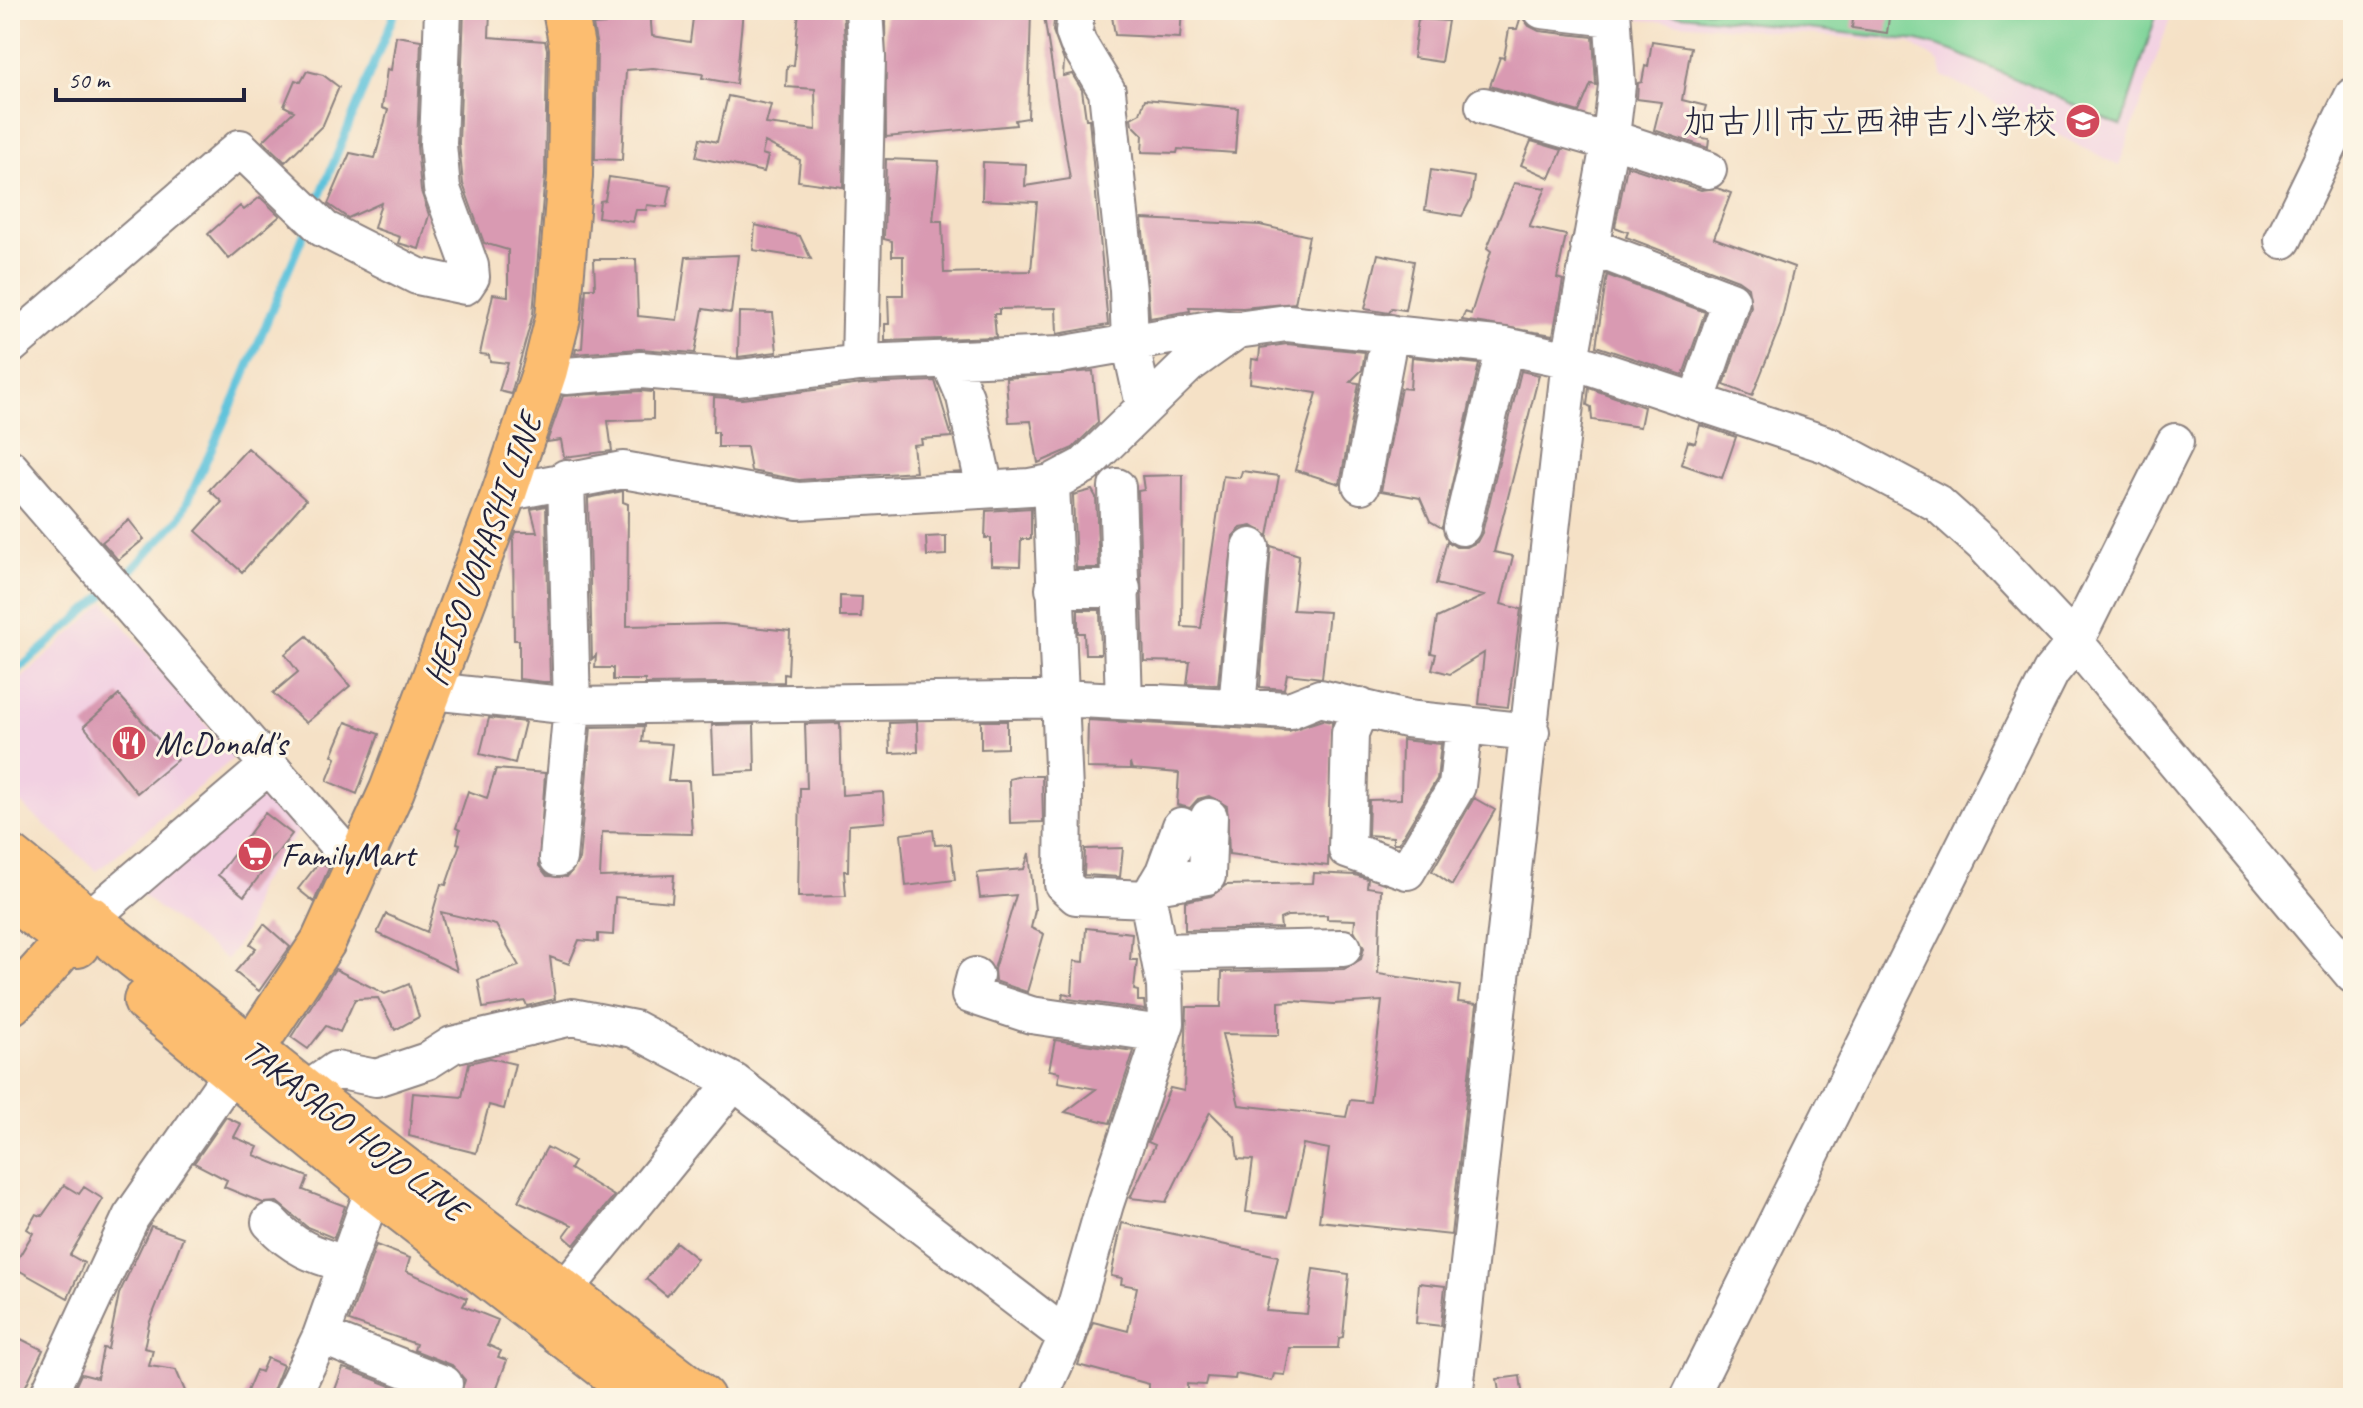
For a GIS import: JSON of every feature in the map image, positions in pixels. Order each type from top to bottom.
[{"type":"main road","name":"HEISO UOHASHI LINE","points":[[242,1060],[323,942],[358,868],[432,691],[545,370],[558,318],[570,176],[572,47],[565,10]]},
{"type":"main road","name":"TAKASAGO HOJO LINE","points":[[10,857],[80,928],[242,1060],[374,1188],[645,1398]]},
{"type":"main road","name":"TAKASAGO HOJO LINE","points":[[10,897],[80,928]]},
{"type":"main road","points":[[10,1003],[38,979],[80,928]]},
{"type":"main road","name":"TAKASAGO HOJO LINE","points":[[242,1060],[305,1092],[702,1398]]},
{"type":"street","points":[[10,346],[240,148],[311,217],[404,270],[465,286],[471,277],[470,266],[442,189],[438,144],[443,10]]},
{"type":"street","points":[[860,363],[867,57],[864,10]]},
{"type":"street","points":[[1076,10],[1074,32],[1078,43],[1107,91],[1126,262],[1130,342],[1144,405]]},
{"type":"street","points":[[1454,1398],[1531,732],[1570,360],[1617,85],[1612,14],[1542,10]]},
{"type":"street","points":[[2283,240],[2353,96]]},
{"type":"street","points":[[1484,106],[1708,170]]},
{"type":"street","points":[[404,270],[427,258],[456,228]]},
{"type":"street","points":[[1589,246],[1731,300],[1697,400]]},
{"type":"street","points":[[545,370],[566,376],[641,370],[739,378],[860,363],[950,362],[1060,355],[1216,328],[1237,330],[1287,323],[1505,346],[1570,360],[1697,400],[1828,445],[1937,503],[1983,544],[2075,642],[2353,975]]},
{"type":"street","points":[[504,493],[566,478],[623,470],[798,501],[1051,483],[1085,465],[1188,365],[1237,330]]},
{"type":"street","points":[[1361,485],[1390,333]]},
{"type":"street","points":[[1462,527],[1505,346]]},
{"type":"street","points":[[950,362],[965,397],[985,489]]},
{"type":"street","points":[[1689,1398],[2051,672],[2075,642],[2175,442]]},
{"type":"street","points":[[10,468],[358,868]]},
{"type":"street","points":[[558,858],[572,706],[566,478]]},
{"type":"street","points":[[1051,483],[1064,791],[1063,884],[1076,896],[1152,892]]},
{"type":"street","points":[[1117,487],[1124,701]]},
{"type":"street","points":[[1237,707],[1251,547]]},
{"type":"street","points":[[1054,589],[1122,589]]},
{"type":"street","points":[[432,691],[572,706],[1124,701],[1290,710],[1320,698],[1406,719],[1531,732]]},
{"type":"street","points":[[1361,707],[1350,733],[1347,850],[1407,871],[1457,786],[1464,725]]},
{"type":"street","points":[[80,928],[268,766]]},
{"type":"street","points":[[1039,1398],[1067,1337],[1105,1204],[1166,1023],[1165,986],[1152,892],[1195,822]]},
{"type":"street","points":[[1159,952],[1343,948]]},
{"type":"street","points":[[975,976],[970,995],[1031,1015],[1162,1034]]},
{"type":"street","points":[[305,1092],[336,1070],[376,1078],[427,1061],[452,1045],[572,1017],[634,1029],[734,1082],[1067,1337]]},
{"type":"street","points":[[47,1398],[131,1217],[242,1060]]},
{"type":"street","points":[[563,1292],[734,1082]]},
{"type":"street","points":[[291,1398],[321,1336],[374,1188]]},
{"type":"street","points":[[270,1222],[306,1253],[346,1264]]},
{"type":"street","points":[[321,1336],[444,1384]]},
{"type":"shaded area","name":"加古川市立西神吉小学校","points":[[1630,10],[2173,10],[2119,166],[1943,76],[1939,62],[1910,43],[1632,19]]},
{"type":"shaded area","points":[[105,602],[219,740],[239,754],[97,871],[10,794],[10,689]]},
{"type":"shaded area","points":[[266,791],[302,827],[258,886],[246,931],[227,960],[138,892]]},
{"type":"green space","name":"加古川市立西神吉小学校","points":[[1636,10],[2158,10],[2121,126],[1953,51],[1919,41]]},
{"type":"building","points":[[464,10],[490,10],[489,37],[545,41],[547,49],[545,175],[533,314],[511,394],[499,391],[508,363],[490,361],[489,355],[480,354],[493,294],[508,296],[508,250],[484,243],[463,184],[459,143]]},
{"type":"building","points":[[605,10],[650,10],[652,36],[690,42],[694,10],[743,10],[736,84],[702,78],[703,74],[653,68],[626,70],[622,160],[595,159],[597,47],[593,25],[605,24]]},
{"type":"building","points":[[799,10],[843,10],[846,57],[843,187],[798,181],[800,160],[765,142],[762,154],[768,156],[764,172],[696,157],[700,138],[717,142],[728,96],[771,105],[766,124],[816,130],[815,89],[786,87],[787,66],[794,65]]},
{"type":"building","points":[[885,10],[922,10],[921,14],[960,10],[1031,10],[1028,118],[1015,120],[1016,125],[886,137]]},
{"type":"building","points":[[1043,10],[1055,10],[1053,31],[1064,61],[1063,76],[1072,74],[1082,90],[1086,119],[1089,119],[1108,325],[1057,334],[1056,308],[999,309],[999,314],[994,314],[996,337],[885,341],[885,324],[889,324],[888,295],[903,295],[903,256],[892,256],[892,241],[884,239],[886,159],[939,161],[933,221],[942,221],[944,273],[1031,271],[1037,202],[982,200],[983,162],[1026,164],[1025,186],[1070,179]]},
{"type":"building","points":[[1111,10],[1182,10],[1180,38],[1115,35]]},
{"type":"building","points":[[1854,10],[1890,10],[1887,33],[1852,28]]},
{"type":"building","points":[[1521,16],[1529,26],[1539,31],[1593,37],[1596,85],[1591,84],[1579,112],[1490,86],[1500,57],[1504,58],[1509,29],[1517,29]]},
{"type":"building","points":[[1418,19],[1448,21],[1441,62],[1413,58]]},
{"type":"building","points":[[396,36],[421,40],[417,146],[421,191],[429,215],[419,249],[398,243],[400,237],[374,228],[381,203],[348,218],[328,204],[350,153],[375,158],[388,110],[382,108],[387,69],[391,70]]},
{"type":"building","points":[[1652,41],[1691,47],[1682,100],[1706,106],[1697,137],[1709,139],[1708,148],[1654,130],[1661,102],[1637,99],[1638,83],[1642,82],[1645,66],[1648,67]]},
{"type":"building","points":[[307,71],[323,75],[339,87],[323,125],[285,162],[263,141],[294,111],[284,106],[295,80],[301,82]]},
{"type":"building","points":[[1145,99],[1238,108],[1235,153],[1178,149],[1177,153],[1142,152],[1143,135],[1132,124],[1131,118],[1140,113]]},
{"type":"building","points":[[1531,141],[1562,150],[1550,178],[1521,165]]},
{"type":"building","points":[[1627,166],[1701,190],[1717,188],[1731,193],[1714,238],[1794,267],[1780,326],[1752,396],[1724,385],[1751,307],[1748,287],[1738,280],[1626,237],[1628,232],[1615,227]]},
{"type":"building","points":[[1431,170],[1474,177],[1471,199],[1462,216],[1425,210]]},
{"type":"building","points":[[609,177],[671,186],[667,207],[647,205],[646,210],[636,210],[633,222],[598,217]]},
{"type":"building","points":[[1514,183],[1546,188],[1529,227],[1566,235],[1557,278],[1563,280],[1553,335],[1462,320],[1465,312],[1471,314],[1491,251],[1487,248]]},
{"type":"building","points":[[260,197],[280,216],[229,259],[208,234],[240,206],[244,210]]},
{"type":"building","points":[[1142,219],[1260,225],[1309,236],[1295,303],[1243,308],[1189,307],[1190,311],[1150,318]]},
{"type":"building","points":[[755,225],[800,236],[811,259],[753,250]]},
{"type":"building","points":[[1378,254],[1414,261],[1405,310],[1392,308],[1389,313],[1365,309]]},
{"type":"building","points":[[738,255],[731,313],[703,309],[695,353],[639,349],[575,354],[576,349],[582,348],[586,288],[595,288],[594,259],[636,259],[638,316],[677,320],[686,257]]},
{"type":"building","points":[[1607,275],[1705,312],[1683,375],[1596,346]]},
{"type":"building","points":[[739,312],[773,313],[777,352],[738,357]]},
{"type":"building","points":[[1287,344],[1365,352],[1362,370],[1350,382],[1359,383],[1340,484],[1295,470],[1317,393],[1250,383],[1252,359],[1259,360],[1260,348]]},
{"type":"building","points":[[1412,357],[1479,364],[1442,528],[1430,521],[1420,498],[1381,491],[1401,388],[1410,389]]},
{"type":"building","points":[[1093,371],[1098,423],[1073,448],[1038,463],[1031,421],[1009,422],[1006,378]]},
{"type":"building","points":[[1521,371],[1539,375],[1494,552],[1513,556],[1501,604],[1521,609],[1508,707],[1479,704],[1484,653],[1450,674],[1432,669],[1436,654],[1431,653],[1437,618],[1484,596],[1436,584],[1447,541],[1456,547],[1467,547],[1477,542],[1482,533]]},
{"type":"building","points":[[935,381],[952,437],[921,439],[922,444],[913,445],[916,472],[799,480],[751,471],[747,447],[718,447],[718,432],[713,432],[714,397],[742,399],[862,384]]},
{"type":"building","points":[[1589,388],[1644,407],[1640,427],[1592,420],[1591,407],[1587,405]]},
{"type":"building","points":[[653,392],[653,419],[608,421],[612,451],[564,457],[561,440],[547,442],[563,396]]},
{"type":"building","points":[[1700,425],[1736,437],[1722,478],[1681,464],[1688,441],[1695,443]]},
{"type":"building","points":[[248,448],[306,500],[242,572],[196,531],[222,502],[209,490]]},
{"type":"building","points":[[1242,471],[1279,476],[1268,536],[1252,526],[1241,528],[1233,536],[1218,685],[1187,684],[1190,662],[1144,661],[1138,491],[1144,490],[1142,476],[1183,475],[1182,627],[1201,628],[1223,476],[1240,478]]},
{"type":"building","points":[[1092,490],[1096,497],[1099,568],[1076,568],[1073,495]]},
{"type":"building","points":[[623,491],[623,502],[628,504],[627,626],[723,624],[790,631],[788,675],[784,674],[784,682],[645,684],[645,680],[613,680],[613,668],[595,668],[596,655],[592,659],[588,498]]},
{"type":"building","points":[[546,506],[550,682],[519,679],[519,640],[514,640],[513,539],[516,532],[537,532],[531,509]]},
{"type":"building","points":[[1031,508],[1031,539],[1021,539],[1020,566],[991,565],[991,538],[985,538],[986,511]]},
{"type":"building","points":[[129,520],[144,539],[118,560],[102,542]]},
{"type":"building","points":[[946,536],[946,555],[927,556],[926,537]]},
{"type":"building","points":[[1271,546],[1299,555],[1293,610],[1329,612],[1322,678],[1287,674],[1284,689],[1260,687]]},
{"type":"building","points":[[840,596],[862,597],[861,617],[840,617]]},
{"type":"building","points":[[1078,610],[1100,610],[1101,654],[1085,654],[1084,633],[1078,633]]},
{"type":"building","points":[[307,636],[350,686],[306,723],[273,693],[298,672],[285,654]]},
{"type":"building","name":"McDonald's","points":[[119,695],[177,760],[137,793],[84,726]]},
{"type":"building","points":[[489,718],[525,722],[515,763],[480,754]]},
{"type":"building","points":[[1088,720],[1289,731],[1322,720],[1332,722],[1328,866],[1229,854],[1227,806],[1209,796],[1198,799],[1190,808],[1177,805],[1179,773],[1132,769],[1130,763],[1130,769],[1087,768]]},
{"type":"building","points":[[981,721],[1007,721],[1007,748],[981,749]]},
{"type":"building","points":[[346,722],[379,734],[357,794],[327,781],[336,758],[332,755]]},
{"type":"building","points":[[917,722],[918,752],[890,753],[889,723]]},
{"type":"building","points":[[840,723],[842,795],[883,792],[885,822],[849,825],[848,871],[844,871],[846,896],[798,897],[800,788],[807,788],[805,724]]},
{"type":"building","points":[[754,724],[755,771],[714,773],[712,725]]},
{"type":"building","points":[[644,726],[642,742],[672,744],[668,781],[689,781],[692,834],[602,832],[600,877],[674,875],[672,902],[615,897],[613,935],[598,934],[598,942],[579,940],[569,964],[550,957],[555,999],[527,1006],[525,1001],[483,1008],[478,980],[519,966],[496,925],[441,912],[457,971],[377,933],[386,914],[427,932],[441,884],[446,885],[460,844],[457,843],[460,830],[456,828],[468,791],[487,798],[496,769],[545,773],[539,866],[547,876],[567,877],[579,860],[591,727]]},
{"type":"building","points":[[1402,740],[1441,744],[1437,779],[1399,843],[1393,843],[1393,837],[1368,835],[1369,800],[1401,799]]},
{"type":"building","points":[[1042,776],[1043,822],[1010,823],[1009,779]]},
{"type":"building","points":[[1474,798],[1495,810],[1452,885],[1432,871]]},
{"type":"building","name":"FamilyMart","points":[[265,813],[292,834],[244,896],[218,875]]},
{"type":"building","points":[[933,830],[935,845],[951,844],[955,880],[906,886],[901,834]]},
{"type":"building","points":[[1123,848],[1120,877],[1084,875],[1085,849]]},
{"type":"building","points":[[1029,853],[1035,910],[1031,928],[1044,934],[1027,992],[995,981],[994,969],[1016,895],[980,898],[977,873],[1024,869]]},
{"type":"building","points":[[320,861],[329,868],[314,902],[298,889]]},
{"type":"building","points":[[1314,873],[1355,875],[1368,879],[1367,887],[1381,889],[1378,974],[1460,986],[1458,1002],[1477,1004],[1451,1235],[1319,1221],[1329,1149],[1303,1144],[1287,1217],[1246,1212],[1253,1160],[1238,1159],[1235,1137],[1210,1112],[1166,1202],[1130,1198],[1155,1145],[1148,1142],[1170,1088],[1184,1091],[1187,1007],[1221,1007],[1222,972],[1344,969],[1361,959],[1364,948],[1354,930],[1355,920],[1327,919],[1327,915],[1287,916],[1280,919],[1281,928],[1185,930],[1185,901],[1211,896],[1226,885],[1313,883]],"holes":[[[1382,1001],[1370,1102],[1350,1100],[1346,1117],[1239,1105],[1222,1034],[1279,1035],[1279,1002],[1334,1004]]]},
{"type":"building","points":[[264,924],[290,947],[259,991],[235,972],[256,948],[250,944]]},
{"type":"building","points":[[1086,928],[1132,933],[1130,960],[1137,960],[1134,990],[1138,991],[1138,1001],[1144,1001],[1145,1010],[1062,998],[1063,993],[1072,995],[1074,961],[1084,962]]},
{"type":"building","points":[[335,969],[385,994],[409,984],[419,1017],[395,1030],[378,998],[355,999],[340,1032],[326,1026],[308,1049],[291,1037]]},
{"type":"building","points":[[1055,1040],[1134,1051],[1110,1123],[1065,1112],[1096,1089],[1058,1082],[1060,1072],[1049,1070]]},
{"type":"building","points":[[490,1058],[515,1064],[504,1109],[489,1105],[476,1153],[409,1136],[413,1093],[462,1097],[469,1063]]},
{"type":"building","points":[[226,1117],[241,1124],[234,1137],[258,1147],[254,1155],[308,1177],[303,1190],[345,1206],[334,1238],[307,1227],[277,1202],[263,1203],[224,1187],[227,1180],[194,1163]]},
{"type":"building","points":[[547,1147],[574,1162],[570,1169],[614,1196],[574,1245],[564,1236],[572,1225],[518,1201]]},
{"type":"building","points":[[64,1185],[79,1194],[84,1187],[103,1199],[70,1255],[84,1263],[68,1298],[13,1267],[33,1233],[27,1229],[36,1214],[42,1216]]},
{"type":"building","points":[[1122,1223],[1278,1256],[1266,1311],[1307,1314],[1313,1269],[1349,1274],[1343,1337],[1339,1338],[1338,1348],[1290,1348],[1285,1375],[1274,1374],[1272,1381],[1236,1374],[1235,1379],[1207,1377],[1205,1385],[1187,1384],[1187,1398],[1149,1398],[1149,1384],[1078,1365],[1093,1322],[1128,1331],[1137,1287],[1121,1284],[1122,1278],[1111,1276]]},
{"type":"building","points":[[151,1226],[183,1237],[149,1324],[144,1348],[153,1350],[149,1366],[176,1370],[188,1398],[70,1398],[81,1374],[97,1378],[103,1348],[108,1349],[119,1294]]},
{"type":"building","points":[[676,1242],[697,1259],[667,1296],[646,1279]]},
{"type":"building","points":[[376,1245],[410,1258],[406,1271],[467,1298],[463,1306],[498,1320],[488,1345],[501,1351],[498,1357],[507,1360],[493,1398],[459,1398],[465,1380],[452,1365],[414,1350],[416,1344],[349,1321]]},
{"type":"building","points":[[1419,1283],[1445,1286],[1441,1326],[1416,1323]]},
{"type":"building","points":[[15,1336],[43,1350],[20,1398],[10,1398],[10,1347]]},
{"type":"building","points":[[267,1358],[283,1365],[270,1398],[244,1398],[256,1370],[261,1372]]},
{"type":"building","points":[[343,1368],[350,1370],[422,1398],[332,1398]]},
{"type":"building","points":[[1520,1376],[1523,1398],[1500,1398],[1497,1379]]},
{"type":"waterway","points":[[10,19],[20,10]]},
{"type":"waterway","points":[[315,208],[396,10]]},
{"type":"waterway","points":[[129,573],[180,518],[235,398],[308,224]]},
{"type":"waterway","points":[[10,677],[103,596]]},
{"type":"place","name":"加古川市立西神吉小学校","points":[[2083,121]]},
{"type":"place","name":"McDonald's","points":[[129,743]]},
{"type":"place","name":"FamilyMart","points":[[255,854]]}]
